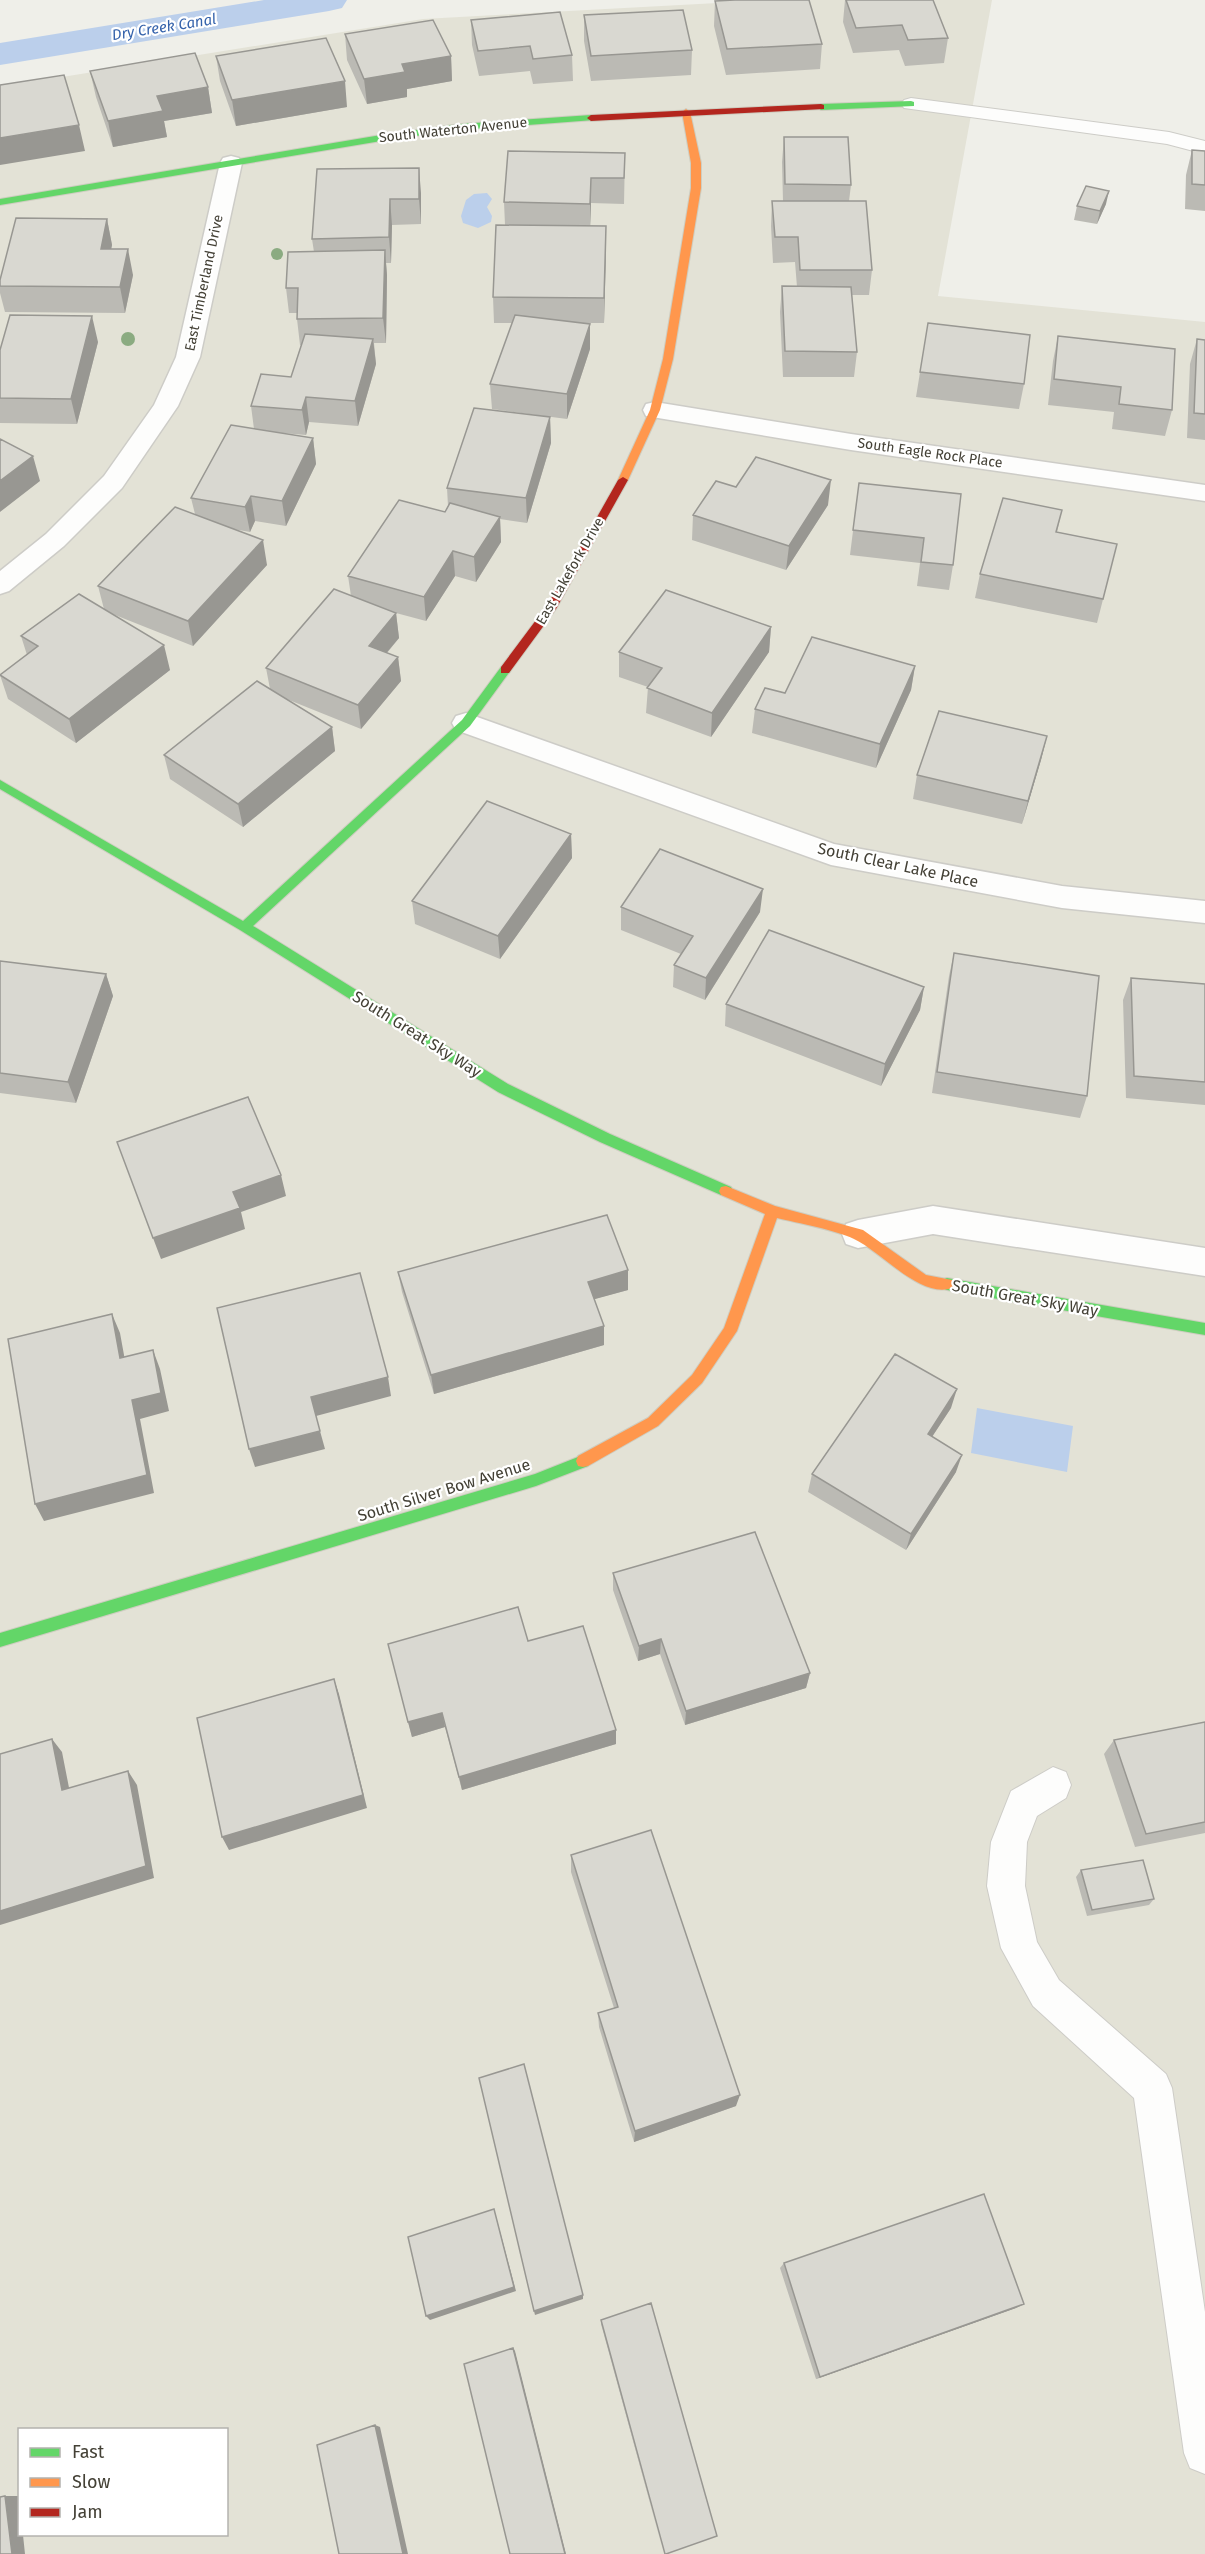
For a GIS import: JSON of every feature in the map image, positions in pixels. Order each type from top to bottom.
[{"type":"street","name":"South Waterton Avenue","points":[[0,202],[462,126],[686,112],[911,104]]},
{"type":"street","name":"East Lakefork Drive","points":[[244,927],[466,723],[552,606],[624,477],[655,410],[668,359],[696,188],[696,163],[686,112]]},
{"type":"street","name":"East Timberland Drive","points":[[0,585],[55,540],[113,482],[166,406],[188,357],[231,163]]},
{"type":"street","name":"South Eagle Rock Place","points":[[655,410],[851,442],[1205,493]]},
{"type":"street","name":"South Clear Lake Place","points":[[466,723],[831,854],[1062,897],[1205,912]]},
{"type":"street","name":"South Great Sky Way","points":[[0,784],[244,927],[503,1088],[604,1138],[773,1211],[858,1234],[923,1280],[1205,1329]]},
{"type":"street","name":"South Silver Bow Avenue","points":[[0,1640],[536,1480],[598,1455],[653,1422],[697,1379],[730,1331],[773,1211]]},
{"type":"street","name":"South Great Sky Way","points":[[858,1234],[933,1220],[1205,1262]]},
{"type":"lane","points":[[911,104],[1169,138],[1205,148]]},
{"type":"lane","points":[[1053,1785],[1024,1804],[1009,1842],[1006,1886],[1020,1948],[1046,1993],[1152,2088],[1205,2453]]},
{"type":"shaded area","points":[[771,0],[992,0],[938,296],[1205,322],[1205,2554],[0,2554],[0,87],[423,19]]},
{"type":"water","points":[[487,193],[492,199],[487,207],[492,216],[491,222],[478,228],[463,223],[461,216],[466,200],[474,194]]},
{"type":"water","points":[[977,1408],[1073,1426],[1067,1472],[971,1453]]},
{"type":"building","points":[[809,0],[822,44],[727,49],[715,1]]},
{"type":"building","points":[[846,0],[933,0],[948,38],[908,40],[902,25],[856,28]]},
{"type":"building","points":[[683,10],[692,50],[591,56],[584,15]]},
{"type":"building","points":[[560,12],[572,55],[533,59],[530,46],[478,51],[471,20]]},
{"type":"building","points":[[433,20],[451,56],[402,64],[405,72],[364,79],[345,34]]},
{"type":"building","points":[[326,38],[345,81],[232,100],[216,56]]},
{"type":"building","points":[[195,53],[208,87],[157,96],[163,111],[108,121],[90,71]]},
{"type":"building","points":[[64,75],[79,125],[0,138],[0,85]]},
{"type":"building","points":[[784,137],[848,137],[851,185],[785,184]]},
{"type":"building","points":[[1192,150],[1205,151],[1205,185],[1192,184]]},
{"type":"building","points":[[508,151],[625,153],[624,178],[591,178],[590,204],[504,202]]},
{"type":"building","points":[[419,168],[419,199],[390,199],[389,237],[312,239],[317,169]]},
{"type":"building","points":[[1086,186],[1109,191],[1100,211],[1077,206]]},
{"type":"building","points":[[772,201],[866,201],[872,270],[800,270],[798,237],[775,237]]},
{"type":"building","points":[[16,218],[107,219],[101,249],[128,249],[120,287],[0,286]]},
{"type":"building","points":[[496,225],[606,226],[604,298],[493,297]]},
{"type":"building","points":[[385,250],[383,318],[297,319],[298,288],[286,288],[288,252]]},
{"type":"building","points":[[782,286],[851,287],[857,352],[785,351]]},
{"type":"building","points":[[10,315],[92,316],[71,399],[0,398],[0,350]]},
{"type":"building","points":[[515,315],[590,324],[567,394],[490,384]]},
{"type":"building","points":[[928,323],[1030,335],[1024,384],[920,372]]},
{"type":"building","points":[[305,334],[373,339],[355,401],[306,397],[302,410],[251,406],[261,374],[291,377]]},
{"type":"building","points":[[1058,336],[1175,349],[1172,410],[1119,404],[1121,387],[1054,379]]},
{"type":"building","points":[[1197,339],[1205,340],[1205,414],[1194,413]]},
{"type":"building","points":[[474,408],[550,417],[526,498],[447,488]]},
{"type":"building","points":[[231,425],[313,438],[282,501],[251,496],[245,507],[191,498]]},
{"type":"building","points":[[0,439],[33,456],[0,481]]},
{"type":"building","points":[[756,457],[831,480],[789,546],[693,515],[716,481],[736,487]]},
{"type":"building","points":[[859,483],[961,494],[953,565],[921,562],[924,538],[853,530]]},
{"type":"building","points":[[1003,498],[1062,510],[1056,532],[1117,544],[1103,599],[980,574]]},
{"type":"building","points":[[399,500],[445,512],[450,503],[500,517],[474,557],[453,551],[424,597],[348,576]]},
{"type":"building","points":[[175,507],[263,540],[188,621],[98,586]]},
{"type":"building","points":[[334,589],[396,613],[369,646],[398,657],[358,705],[266,668]]},
{"type":"building","points":[[666,590],[771,627],[712,713],[647,688],[662,668],[619,652]]},
{"type":"building","points":[[79,594],[164,645],[69,719],[0,675],[38,646],[21,636]]},
{"type":"building","points":[[812,637],[915,666],[880,744],[755,709],[765,688],[785,693]]},
{"type":"building","points":[[257,681],[332,727],[238,804],[164,755]]},
{"type":"building","points":[[939,711],[1047,736],[1028,801],[917,775]]},
{"type":"building","points":[[487,801],[571,834],[498,936],[412,901]]},
{"type":"building","points":[[660,849],[763,889],[706,978],[674,965],[693,936],[621,907]]},
{"type":"building","points":[[769,930],[924,987],[885,1064],[726,1004]]},
{"type":"building","points":[[954,953],[1099,976],[1087,1096],[937,1072]]},
{"type":"building","points":[[0,961],[106,974],[68,1082],[0,1073]]},
{"type":"building","points":[[1131,978],[1205,984],[1205,1082],[1134,1076]]},
{"type":"building","points":[[248,1097],[281,1175],[233,1192],[240,1208],[153,1238],[117,1142]]},
{"type":"building","points":[[607,1215],[628,1270],[588,1282],[604,1326],[431,1375],[398,1272]]},
{"type":"building","points":[[360,1273],[388,1377],[311,1397],[320,1431],[249,1449],[217,1308]]},
{"type":"building","points":[[112,1314],[120,1358],[153,1350],[161,1393],[132,1400],[147,1475],[35,1504],[8,1339]]},
{"type":"building","points":[[895,1354],[957,1389],[928,1434],[962,1455],[911,1534],[812,1474]]},
{"type":"building","points":[[755,1532],[810,1673],[686,1711],[661,1639],[639,1646],[613,1573]]},
{"type":"building","points":[[518,1607],[528,1641],[583,1626],[616,1730],[459,1777],[442,1713],[408,1722],[388,1644]]},
{"type":"building","points":[[334,1679],[363,1795],[222,1837],[197,1718]]},
{"type":"building","points":[[1205,1722],[1205,1822],[1146,1834],[1114,1740]]},
{"type":"building","points":[[52,1739],[62,1790],[128,1771],[146,1866],[0,1911],[0,1754]]},
{"type":"building","points":[[651,1830],[740,2095],[635,2131],[598,2013],[618,2007],[571,1855]]},
{"type":"building","points":[[1143,1860],[1154,1899],[1092,1910],[1081,1870]]},
{"type":"building","points":[[524,2064],[583,2295],[534,2311],[479,2078]]},
{"type":"building","points":[[984,2194],[1024,2304],[820,2377],[784,2263]]},
{"type":"building","points":[[494,2209],[514,2287],[426,2316],[408,2237]]},
{"type":"building","points":[[651,2303],[717,2536],[666,2554],[601,2320]]},
{"type":"building","points":[[513,2348],[565,2554],[510,2554],[464,2364]]},
{"type":"building","points":[[375,2425],[403,2554],[339,2554],[317,2445]]},
{"type":"building","points":[[5,2496],[12,2554],[0,2554],[0,2497]]},
{"type":"waterway","name":"Dry Creek Canal","points":[[0,54],[329,0]]},
{"type":"traffic: fast","points":[[821,107],[911,104]]},
{"type":"traffic: fast","points":[[0,202],[393,136],[461,127],[591,118]]},
{"type":"traffic: fast","points":[[244,927],[466,723],[505,670]]},
{"type":"traffic: fast","points":[[0,784],[244,927],[503,1088],[605,1138],[726,1191]]},
{"type":"traffic: fast","points":[[947,1284],[1205,1329]]},
{"type":"traffic: fast","points":[[0,1640],[536,1480],[583,1461]]},
{"type":"traffic: slow","points":[[623,480],[655,410],[668,359],[696,188],[696,163],[686,112]]},
{"type":"traffic: slow","points":[[726,1191],[773,1211],[858,1234],[923,1280],[947,1284]]},
{"type":"traffic: slow","points":[[583,1461],[653,1422],[697,1379],[730,1331],[773,1211]]},
{"type":"traffic: jam","points":[[591,118],[821,107]]},
{"type":"traffic: jam","points":[[505,670],[552,606],[623,480]]}]
